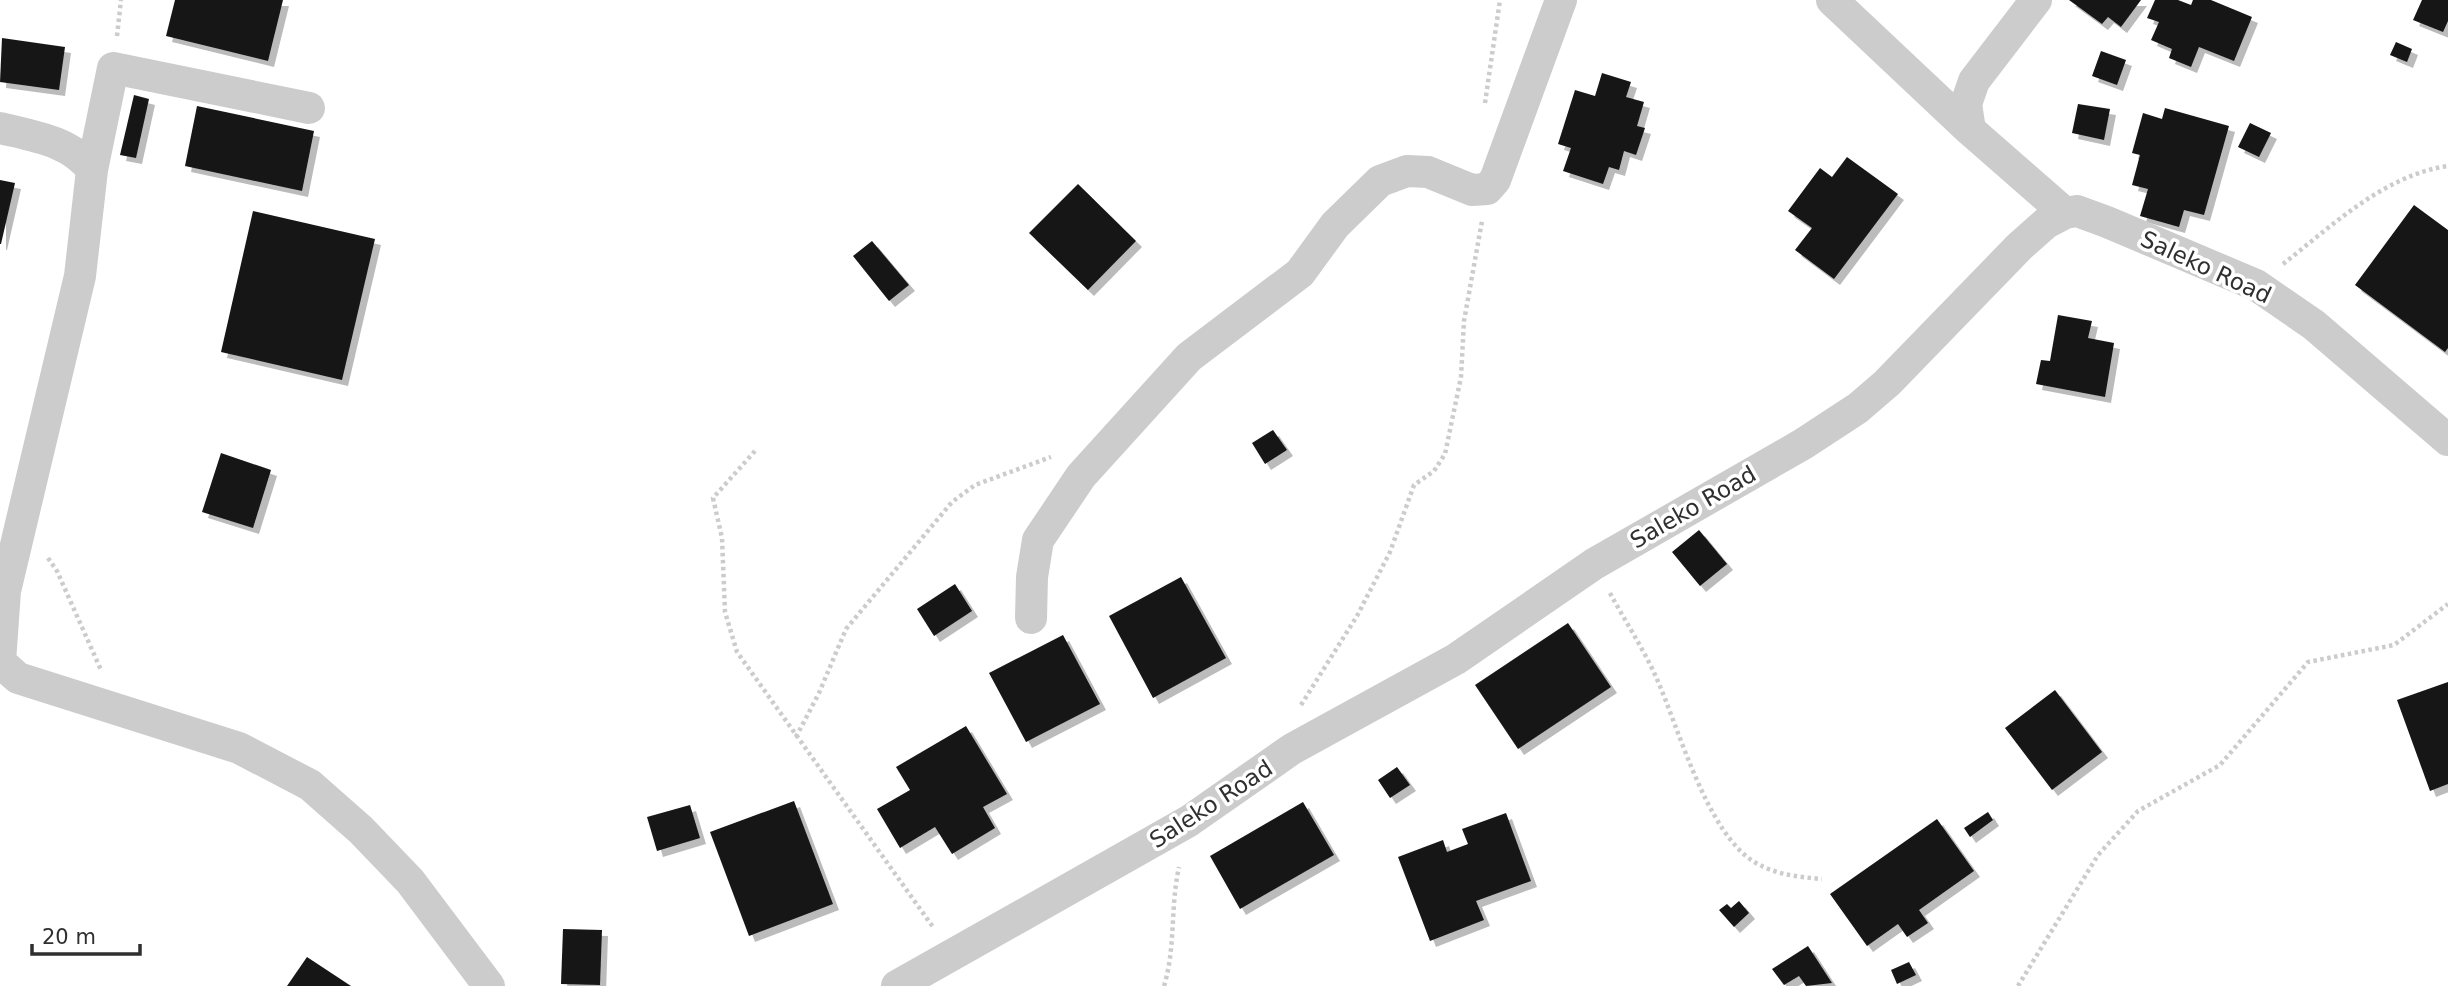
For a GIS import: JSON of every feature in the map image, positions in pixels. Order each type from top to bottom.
[{"type":"street","points":[[1031,618],[1032,577],[1038,540],[1082,476],[1189,357],[1300,273],[1335,225],[1380,181],[1407,171],[1429,172],[1472,190],[1488,189],[1495,180],[1560,0]]},
{"type":"street","points":[[1832,0],[1970,130],[2065,213]]},
{"type":"street","points":[[1970,130],[1966,104],[1974,81],[2036,0]]},
{"type":"street","points":[[309,108],[113,68],[92,170],[80,276],[5,591],[0,662],[19,678],[239,748],[310,785],[361,830],[410,881],[488,986]]},
{"type":"street","points":[[0,128],[49,141],[81,155],[92,170]]},
{"type":"street","name":"Saleko Road","points":[[897,986],[1189,821],[1293,749],[1456,659],[1594,564],[1802,444],[1858,408],[1886,383],[2019,247],[2046,223],[2065,213],[2077,211],[2107,222],[2256,285],[2314,325],[2448,440]]},
{"type":"path","points":[[2256,285],[2379,191],[2425,169],[2448,166]]},
{"type":"path","points":[[1293,749],[1301,705],[1357,616],[1390,552],[1414,485],[1434,471],[1445,454],[1461,377],[1464,321],[1488,189]]},
{"type":"path","points":[[755,451],[713,498],[722,538],[725,612],[737,652],[747,670],[954,956]]},
{"type":"path","points":[[796,737],[819,693],[846,629],[951,502],[975,485],[1062,453]]},
{"type":"path","points":[[22,521],[57,571],[105,679],[134,715]]},
{"type":"path","points":[[1594,564],[1655,675],[1711,813],[1728,839],[1754,862],[1785,875],[1822,879]]},
{"type":"path","points":[[2018,986],[2098,855],[2138,811],[2220,765],[2308,663],[2394,645],[2448,604]]},
{"type":"path","points":[[1164,986],[1173,957],[1174,888],[1189,821]]},
{"type":"building","points":[[175,0],[283,0],[268,61],[166,36]]},
{"type":"building","points":[[2069,0],[2141,0],[2121,27],[2108,17],[2102,24]]},
{"type":"building","points":[[2155,0],[2178,0],[2191,5],[2193,0],[2211,0],[2252,17],[2234,61],[2199,47],[2191,67],[2169,58],[2172,49],[2151,40],[2159,22],[2147,18]]},
{"type":"building","points":[[2422,0],[2448,0],[2448,21],[2443,32],[2413,20]]},
{"type":"building","points":[[2,38],[65,47],[59,90],[0,82]]},
{"type":"building","points":[[2396,42],[2412,49],[2407,62],[2390,55]]},
{"type":"building","points":[[2101,51],[2126,60],[2117,85],[2092,76]]},
{"type":"building","points":[[1602,73],[1631,82],[1626,97],[1644,102],[1637,126],[1645,128],[1636,155],[1624,151],[1619,170],[1609,167],[1603,184],[1563,171],[1571,148],[1558,144],[1575,90],[1595,96]]},
{"type":"building","points":[[134,95],[149,99],[136,158],[120,155]]},
{"type":"building","points":[[2078,104],[2110,109],[2104,140],[2072,133]]},
{"type":"building","points":[[197,106],[314,131],[302,191],[185,166]]},
{"type":"building","points":[[2165,108],[2229,126],[2204,215],[2184,210],[2179,227],[2140,216],[2148,189],[2132,185],[2140,155],[2132,153],[2143,113],[2162,119]]},
{"type":"building","points":[[2250,123],[2271,133],[2259,157],[2238,147]]},
{"type":"building","points":[[1847,157],[1898,194],[1834,279],[1795,250],[1812,228],[1788,211],[1820,168],[1832,177]]},
{"type":"building","points":[[0,180],[15,183],[1,244],[0,244]]},
{"type":"building","points":[[1078,184],[1136,241],[1088,290],[1029,233]]},
{"type":"building","points":[[2414,205],[2448,230],[2448,348],[2445,352],[2355,285]]},
{"type":"building","points":[[253,211],[375,239],[342,380],[221,352]]},
{"type":"building","points":[[872,241],[909,285],[889,301],[853,256]]},
{"type":"building","points":[[2058,315],[2092,321],[2088,338],[2114,343],[2105,397],[2036,384],[2041,360],[2050,361]]},
{"type":"building","points":[[1273,430],[1287,450],[1265,464],[1252,443]]},
{"type":"building","points":[[221,453],[271,470],[253,528],[202,512]]},
{"type":"building","points":[[1699,530],[1727,564],[1700,586],[1672,552]]},
{"type":"building","points":[[1181,577],[1226,658],[1153,698],[1109,616]]},
{"type":"building","points":[[955,584],[972,611],[934,636],[917,609]]},
{"type":"building","points":[[1568,623],[1611,687],[1518,749],[1475,685]]},
{"type":"building","points":[[1063,635],[1100,704],[1026,742],[989,673]]},
{"type":"building","points":[[2448,682],[2448,784],[2430,791],[2397,700]]},
{"type":"building","points":[[2055,690],[2102,752],[2052,790],[2005,728]]},
{"type":"building","points":[[966,726],[1007,794],[983,807],[995,828],[952,854],[935,827],[900,848],[877,809],[910,790],[896,767]]},
{"type":"building","points":[[1397,767],[1410,785],[1390,798],[1378,780]]},
{"type":"building","points":[[794,801],[833,904],[749,936],[710,832]]},
{"type":"building","points":[[1303,802],[1334,855],[1240,909],[1210,856]]},
{"type":"building","points":[[690,805],[700,838],[657,851],[647,817]]},
{"type":"building","points":[[1988,812],[1993,820],[1970,837],[1964,828]]},
{"type":"building","points":[[1506,813],[1531,881],[1476,901],[1484,920],[1430,941],[1398,857],[1443,840],[1447,852],[1468,844],[1462,829]]},
{"type":"building","points":[[1937,819],[1974,871],[1919,910],[1928,923],[1907,937],[1898,924],[1867,946],[1830,894]]},
{"type":"building","points":[[1739,901],[1749,913],[1734,927],[1719,910],[1727,904],[1731,908]]},
{"type":"building","points":[[563,929],[602,930],[600,985],[561,984]]},
{"type":"building","points":[[1808,946],[1832,983],[1806,986],[1799,976],[1784,985],[1772,969]]},
{"type":"building","points":[[307,957],[351,986],[287,986]]},
{"type":"building","points":[[1909,962],[1916,975],[1897,984],[1891,970]]}]
